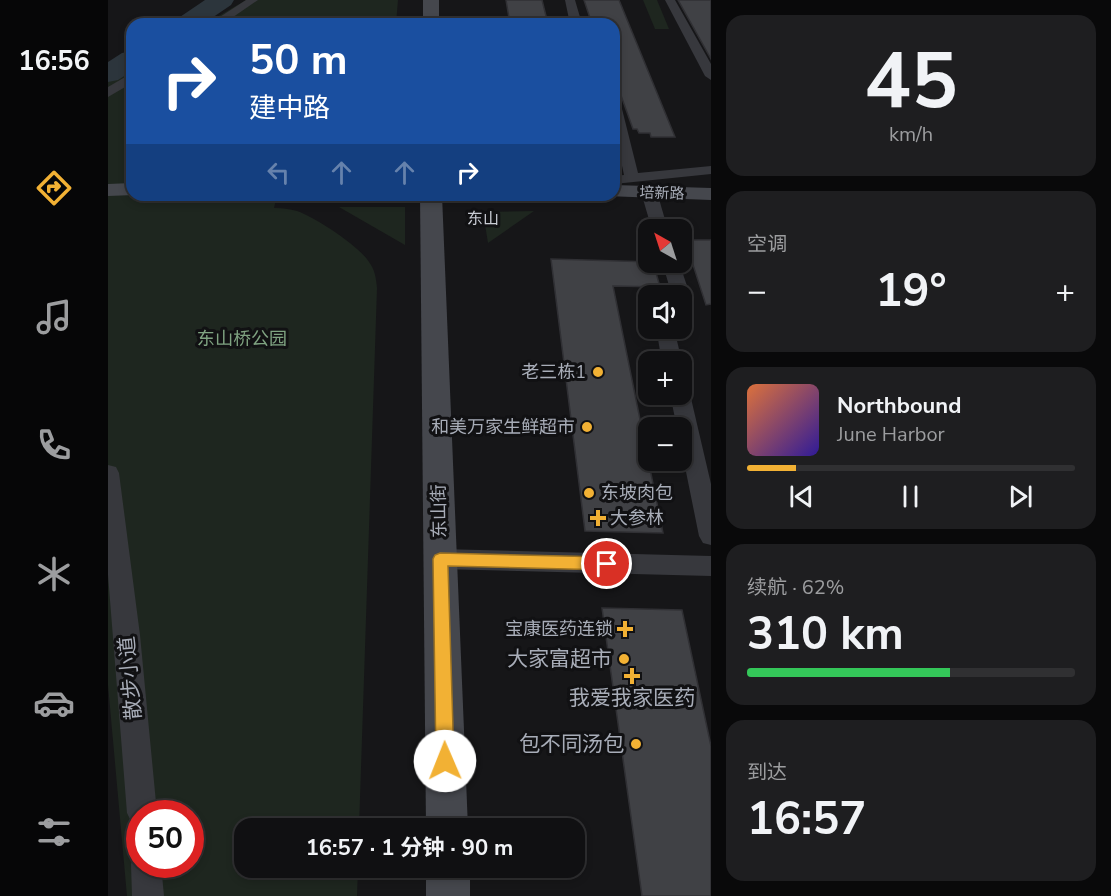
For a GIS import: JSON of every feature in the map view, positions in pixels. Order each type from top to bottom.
[{"type":"main road","points":[[430,0],[431,18]]},
{"type":"main road","points":[[108,190],[126,189]]},
{"type":"main road","name":"培新路","points":[[620,191],[711,194]]},
{"type":"main road","name":"东山街","points":[[431,201],[447,818]]},
{"type":"main road","points":[[448,878],[448,896]]},
{"type":"street","points":[[224,18],[253,0]]},
{"type":"street","points":[[570,0],[574,18]]},
{"type":"street","points":[[670,0],[711,76]]},
{"type":"street","points":[[108,93],[126,81]]},
{"type":"street","points":[[620,126],[632,178]]},
{"type":"street","points":[[620,179],[711,170]]},
{"type":"street","points":[[649,192],[657,219]]},
{"type":"street","points":[[682,405],[711,536]]},
{"type":"street","name":"散步小道","points":[[108,473],[128,635],[141,800]]},
{"type":"street","points":[[440,559],[711,566]]},
{"type":"street","points":[[147,878],[148,896]]},
{"type":"green space","points":[[246,0],[398,0],[396,18],[215,18]]},
{"type":"green space","points":[[643,0],[657,0],[669,29],[655,29]]},
{"type":"green space","name":"东山桥公园","points":[[126,72],[126,201],[276,201],[274,208],[297,211],[336,233],[356,248],[371,265],[377,288],[359,818],[234,818],[234,878],[358,878],[357,896],[127,896],[108,685],[108,82]]},
{"type":"green space","points":[[339,207],[405,207],[405,245]]},
{"type":"green space","points":[[534,211],[488,243],[483,212]]},
{"type":"building","points":[[506,0],[542,0],[546,18],[509,18]]},
{"type":"building","points":[[584,0],[619,0],[675,137],[651,137],[650,133],[639,133],[637,129],[633,129],[620,93],[620,18],[590,18]]},
{"type":"building","points":[[678,0],[711,0],[711,59]]},
{"type":"building","points":[[692,240],[711,240],[711,304],[706,305],[692,262]]},
{"type":"building","name":"老三栋1","points":[[551,259],[638,262],[638,273],[656,273],[659,285],[613,286],[640,417],[638,471],[650,471],[663,533],[585,531]]},
{"type":"building","points":[[602,608],[682,610],[711,746],[711,896],[642,896]]},
{"type":"waterway","points":[[195,18],[222,0]]},
{"type":"waterway","points":[[108,74],[126,63]]},
{"type":"place","name":"老三栋1","points":[[598,372]]},
{"type":"place","name":"和美万家生鲜超市","points":[[587,427]]},
{"type":"place","name":"东坡肉包","points":[[589,493]]},
{"type":"place","name":"大参林","points":[[598,518]]},
{"type":"place","name":"宝康医药连锁","points":[[625,629]]},
{"type":"place","name":"大家富超市","points":[[624,659]]},
{"type":"place","name":"我爱我家医药","points":[[632,676]]},
{"type":"place","name":"包不同汤包","points":[[636,744]]},
{"type":"district","name":"东山","points":[[483,219]]},
{"type":"route","points":[[445,761],[440,559],[607,564]]}]
